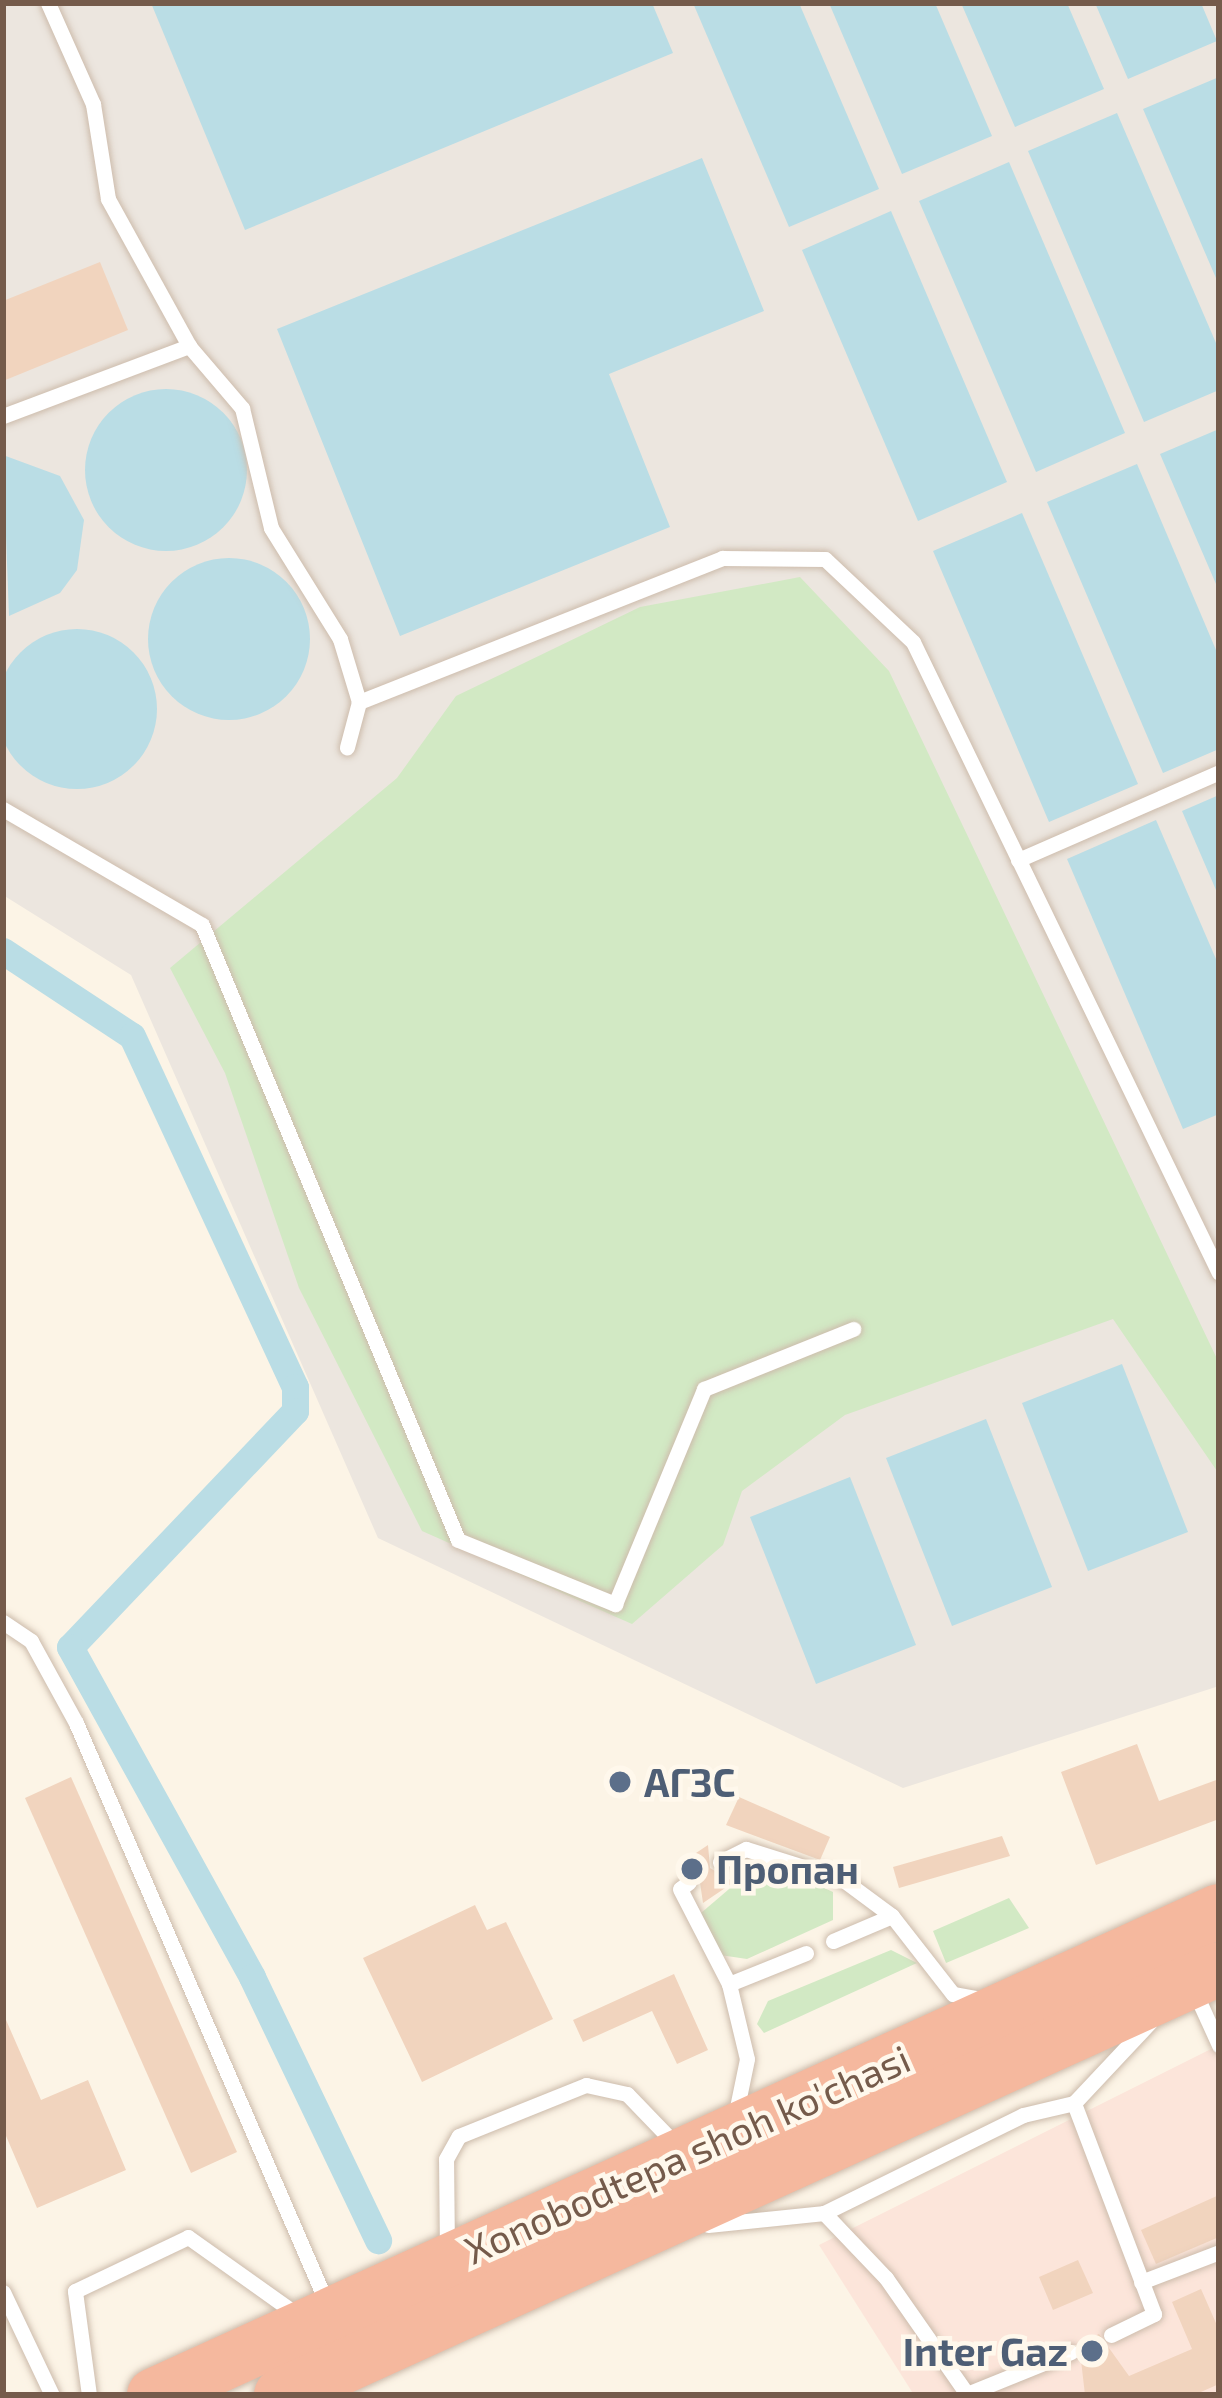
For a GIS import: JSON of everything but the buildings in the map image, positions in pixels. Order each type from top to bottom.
[{"type":"highway","name":"Xonobodtepa shoh ko'chasi","points":[[281,2395],[640,2232],[888,2091],[1013,2006],[1219,1911]]},
{"type":"highway","name":"Xonobodtepa shoh ko'chasi","points":[[154,2395],[236,2382],[321,2319],[706,2145],[888,2091],[1198,1978]]},
{"type":"lane","points":[[48,3],[93,104],[108,199],[189,346],[242,408],[271,528],[306,570],[359,702],[347,747]]},
{"type":"lane","points":[[3,416],[189,346]]},
{"type":"lane","points":[[359,702],[722,557],[825,559],[913,642],[1219,1273]]},
{"type":"lane","points":[[1018,860],[1219,772]]},
{"type":"lane","points":[[3,809],[202,925],[458,1540],[615,1604],[704,1388],[853,1329]]},
{"type":"lane","points":[[3,1622],[32,1641],[76,1724],[321,2319]]},
{"type":"lane","points":[[719,1862],[746,1849],[842,1879],[892,1916],[953,1994],[1013,2006]]},
{"type":"lane","points":[[448,2262],[446,2158],[460,2136],[586,2085],[627,2094],[706,2145],[747,2059],[729,1984],[680,1889],[689,1882]]},
{"type":"lane","points":[[833,1942],[892,1916]]},
{"type":"lane","points":[[729,1984],[806,1953]]},
{"type":"lane","points":[[640,2232],[824,2213],[1023,2115],[1073,2103],[1198,1978],[1219,2045]]},
{"type":"lane","points":[[1073,2103],[1154,2314],[1111,2335]]},
{"type":"lane","points":[[824,2213],[886,2278],[967,2393],[1071,2351]]},
{"type":"lane","points":[[88,2395],[75,2291],[188,2236],[321,2319]]},
{"type":"lane","points":[[1141,2282],[1219,2252]]},
{"type":"lane","points":[[3,2292],[52,2395]]},
{"type":"shaded area","points":[[3,3],[1219,3],[1219,1686],[903,1788],[378,1538],[131,975],[3,895]]},
{"type":"shaded area","points":[[1219,2045],[1219,2395],[914,2395],[819,2245]]},
{"type":"green space","points":[[800,577],[889,671],[1219,1363],[1219,1474],[1113,1319],[845,1415],[742,1491],[723,1545],[632,1624],[422,1531],[299,1288],[225,1073],[170,968],[397,778],[456,696],[640,607]]},
{"type":"green space","points":[[763,1860],[833,1892],[833,1920],[747,1959],[720,1955],[701,1913]]},
{"type":"green space","points":[[1009,1898],[1029,1928],[946,1963],[933,1931]]},
{"type":"green space","points":[[891,1950],[917,1963],[764,2033],[757,2024],[768,2001]]},
{"type":"water","points":[[151,3],[652,3],[673,53],[245,230]]},
{"type":"water","points":[[693,3],[799,3],[879,189],[789,227]]},
{"type":"water","points":[[829,3],[935,3],[992,136],[902,174]]},
{"type":"water","points":[[961,3],[1067,3],[1104,89],[1015,127]]},
{"type":"water","points":[[1095,3],[1201,3],[1217,41],[1128,79]]},
{"type":"water","points":[[1219,77],[1219,285],[1143,109]]},
{"type":"water","points":[[1117,113],[1219,350],[1219,390],[1144,422],[1028,151]]},
{"type":"water","points":[[702,158],[764,311],[609,374],[670,527],[400,636],[277,329]]},
{"type":"water","points":[[1009,162],[1125,433],[1036,472],[919,201]]},
{"type":"water","points":[[891,211],[1007,482],[918,521],[802,250]]},
{"type":"water","points":[[166,389],[197,396],[223,413],[240,439],[247,470],[240,501],[223,527],[197,544],[166,551],[135,544],[109,527],[92,501],[85,470],[92,439],[109,413],[135,396]]},
{"type":"water","points":[[1219,429],[1219,591],[1160,454]]},
{"type":"water","points":[[3,455],[60,476],[84,520],[77,570],[60,593],[9,616]]},
{"type":"water","points":[[1137,464],[1219,657],[1219,749],[1163,773],[1047,502]]},
{"type":"water","points":[[1022,513],[1138,784],[1049,822],[933,551]]},
{"type":"water","points":[[229,558],[260,565],[286,582],[303,608],[310,639],[303,670],[286,696],[260,713],[229,720],[198,713],[172,696],[155,670],[148,639],[155,608],[172,582],[198,565]]},
{"type":"water","points":[[77,629],[107,635],[133,653],[151,679],[157,709],[151,739],[133,765],[107,783],[77,789],[47,783],[21,765],[3,739],[-3,709],[3,679],[21,653],[47,635]]},
{"type":"water","points":[[1219,795],[1219,897],[1182,811]]},
{"type":"water","points":[[1156,820],[1219,966],[1219,1114],[1183,1129],[1067,859]]},
{"type":"water","points":[[1122,1364],[1188,1532],[1088,1571],[1022,1403]]},
{"type":"water","points":[[986,1419],[1052,1587],[952,1626],[886,1458]]},
{"type":"water","points":[[850,1477],[916,1645],[816,1684],[750,1517]]},
{"type":"waterway","points":[[3,951],[132,1036],[295,1387],[295,1411],[70,1647],[252,1977],[378,2240]]},
{"type":"place","name":"АГЗС","points":[[620,1782]]},
{"type":"place","name":"Пропан","points":[[692,1869]]},
{"type":"place","name":"Inter Gaz","points":[[1092,2351]]}]
